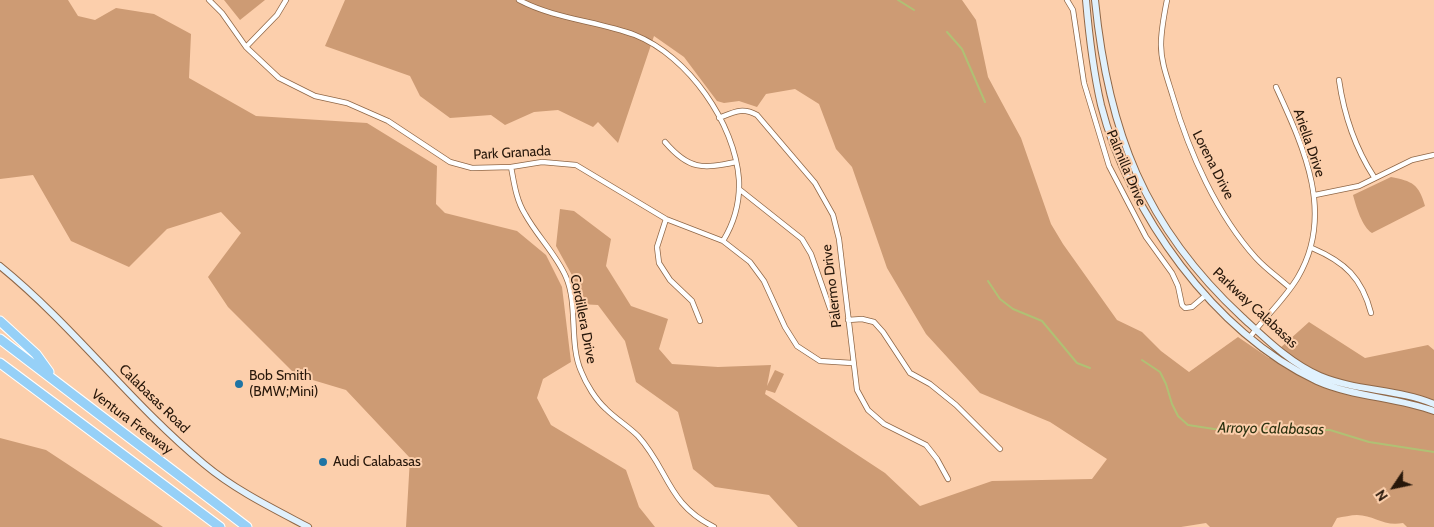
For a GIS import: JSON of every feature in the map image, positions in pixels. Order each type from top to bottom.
[{"type":"highway","points":[[0,322],[36,354],[53,378]]},
{"type":"highway","name":"Ventura Freeway","points":[[0,339],[247,527]]},
{"type":"highway","points":[[0,363],[220,527]]},
{"type":"street","name":"Park Granada","points":[[209,0],[222,13],[246,47],[261,63],[291,85],[315,96],[347,103],[388,121],[450,162],[472,168],[511,167],[542,162],[576,164],[666,219],[723,242],[750,262],[764,281],[785,327],[797,346],[820,361],[852,363]]},
{"type":"street","points":[[246,47],[260,35],[278,14],[286,0]]},
{"type":"street","points":[[519,0],[556,14],[636,36],[663,49],[680,63],[719,118],[732,145],[739,189],[735,216],[723,242]]},
{"type":"street","name":"Palmilla Drive","points":[[1067,0],[1074,10],[1084,82],[1091,113],[1120,189],[1146,237],[1172,273],[1178,286],[1182,305],[1186,308],[1192,307],[1206,295]]},
{"type":"street","name":"Parkway Calabasas","points":[[1086,0],[1095,79],[1102,107],[1121,162],[1155,228],[1206,295],[1267,352],[1291,368],[1319,382],[1434,411]]},
{"type":"street","name":"Parkway Calabasas","points":[[1095,0],[1107,87],[1128,155],[1160,220],[1174,242],[1213,290],[1256,330],[1297,363],[1320,376],[1434,404]]},
{"type":"street","name":"Lorena Drive","points":[[1167,0],[1161,30],[1164,68],[1188,145],[1216,200],[1245,246],[1290,288]]},
{"type":"street","points":[[1339,80],[1343,105],[1353,138],[1374,177]]},
{"type":"street","name":"Ariella Drive","points":[[1250,337],[1290,288],[1312,248],[1316,225],[1314,195],[1305,159],[1276,87]]},
{"type":"street","name":"Palermo Drive","points":[[719,118],[737,110],[747,110],[757,115],[815,183],[833,215],[839,239],[852,363],[857,390],[868,410],[884,424],[926,446],[938,460],[948,479]]},
{"type":"street","points":[[665,142],[674,152],[696,166],[710,168],[736,162]]},
{"type":"street","points":[[1314,195],[1358,186],[1412,160],[1434,155]]},
{"type":"street","name":"Cordillera Drive","points":[[511,167],[518,198],[524,214],[554,254],[567,279],[575,346],[580,370],[605,408],[637,434],[652,454],[663,476],[683,506],[714,527]]},
{"type":"street","points":[[739,189],[802,239],[811,254],[833,317]]},
{"type":"street","points":[[666,219],[656,247],[659,263],[670,280],[692,301],[700,320]]},
{"type":"street","points":[[1312,248],[1333,257],[1353,274],[1365,293],[1370,313]]},
{"type":"street","name":"Calabasas Road","points":[[0,266],[32,294],[203,464],[238,488],[308,527]]},
{"type":"street","points":[[1206,295],[1213,290]]},
{"type":"street","points":[[848,320],[862,319],[874,322],[883,332],[910,373],[930,384],[956,405],[1000,449]]},
{"type":"shaded area","points":[[0,0],[68,0],[78,16],[95,20],[116,8],[154,14],[191,34],[189,78],[256,116],[367,123],[437,166],[436,204],[445,213],[517,231],[546,255],[562,287],[571,362],[543,379],[537,398],[551,425],[626,470],[639,507],[655,527],[406,527],[410,458],[346,390],[296,375],[228,307],[208,277],[241,233],[221,212],[167,229],[129,267],[71,241],[33,175],[0,179]]},
{"type":"shaded area","points":[[224,0],[265,0],[240,20]]},
{"type":"shaded area","points":[[345,0],[962,0],[976,20],[988,77],[1021,138],[1051,224],[1117,320],[1142,332],[1161,351],[1189,372],[1238,337],[1269,358],[1309,322],[1365,358],[1428,345],[1434,350],[1434,527],[1407,527],[1403,523],[1390,523],[1357,515],[1337,518],[1332,527],[1210,527],[1206,523],[1181,527],[798,527],[769,495],[715,487],[693,469],[678,412],[636,382],[625,341],[598,305],[579,304],[573,277],[556,246],[560,209],[574,211],[611,239],[606,266],[631,306],[668,319],[659,349],[672,364],[718,367],[771,365],[767,386],[775,370],[784,374],[775,393],[766,390],[765,394],[885,473],[920,506],[992,481],[1092,479],[1107,459],[1050,422],[980,393],[926,334],[887,268],[852,167],[836,149],[819,104],[795,89],[766,94],[757,107],[739,101],[724,103],[717,101],[684,57],[654,36],[618,143],[598,122],[593,127],[558,110],[534,112],[505,125],[491,115],[450,118],[420,96],[410,76],[325,46]]},
{"type":"shaded area","points":[[1391,177],[1414,185],[1420,193],[1425,206],[1372,233],[1362,221],[1353,195]]},
{"type":"shaded area","points":[[0,438],[46,450],[163,527],[0,527]]},
{"type":"waterway","name":"Arroyo Calabasas","points":[[898,0],[914,10]]},
{"type":"waterway","points":[[947,32],[962,49],[985,102]]},
{"type":"waterway","name":"Arroyo Calabasas","points":[[988,281],[1000,299],[1013,309],[1042,321],[1077,363],[1090,368]]},
{"type":"waterway","name":"Arroyo Calabasas","points":[[1142,360],[1160,372],[1178,416],[1188,425],[1214,429],[1330,430],[1369,442],[1434,452]]},
{"type":"place","name":"Bob Smith (BMW;Mini)","points":[[239,384]]},
{"type":"place","name":"Audi Calabasas","points":[[323,462]]}]
